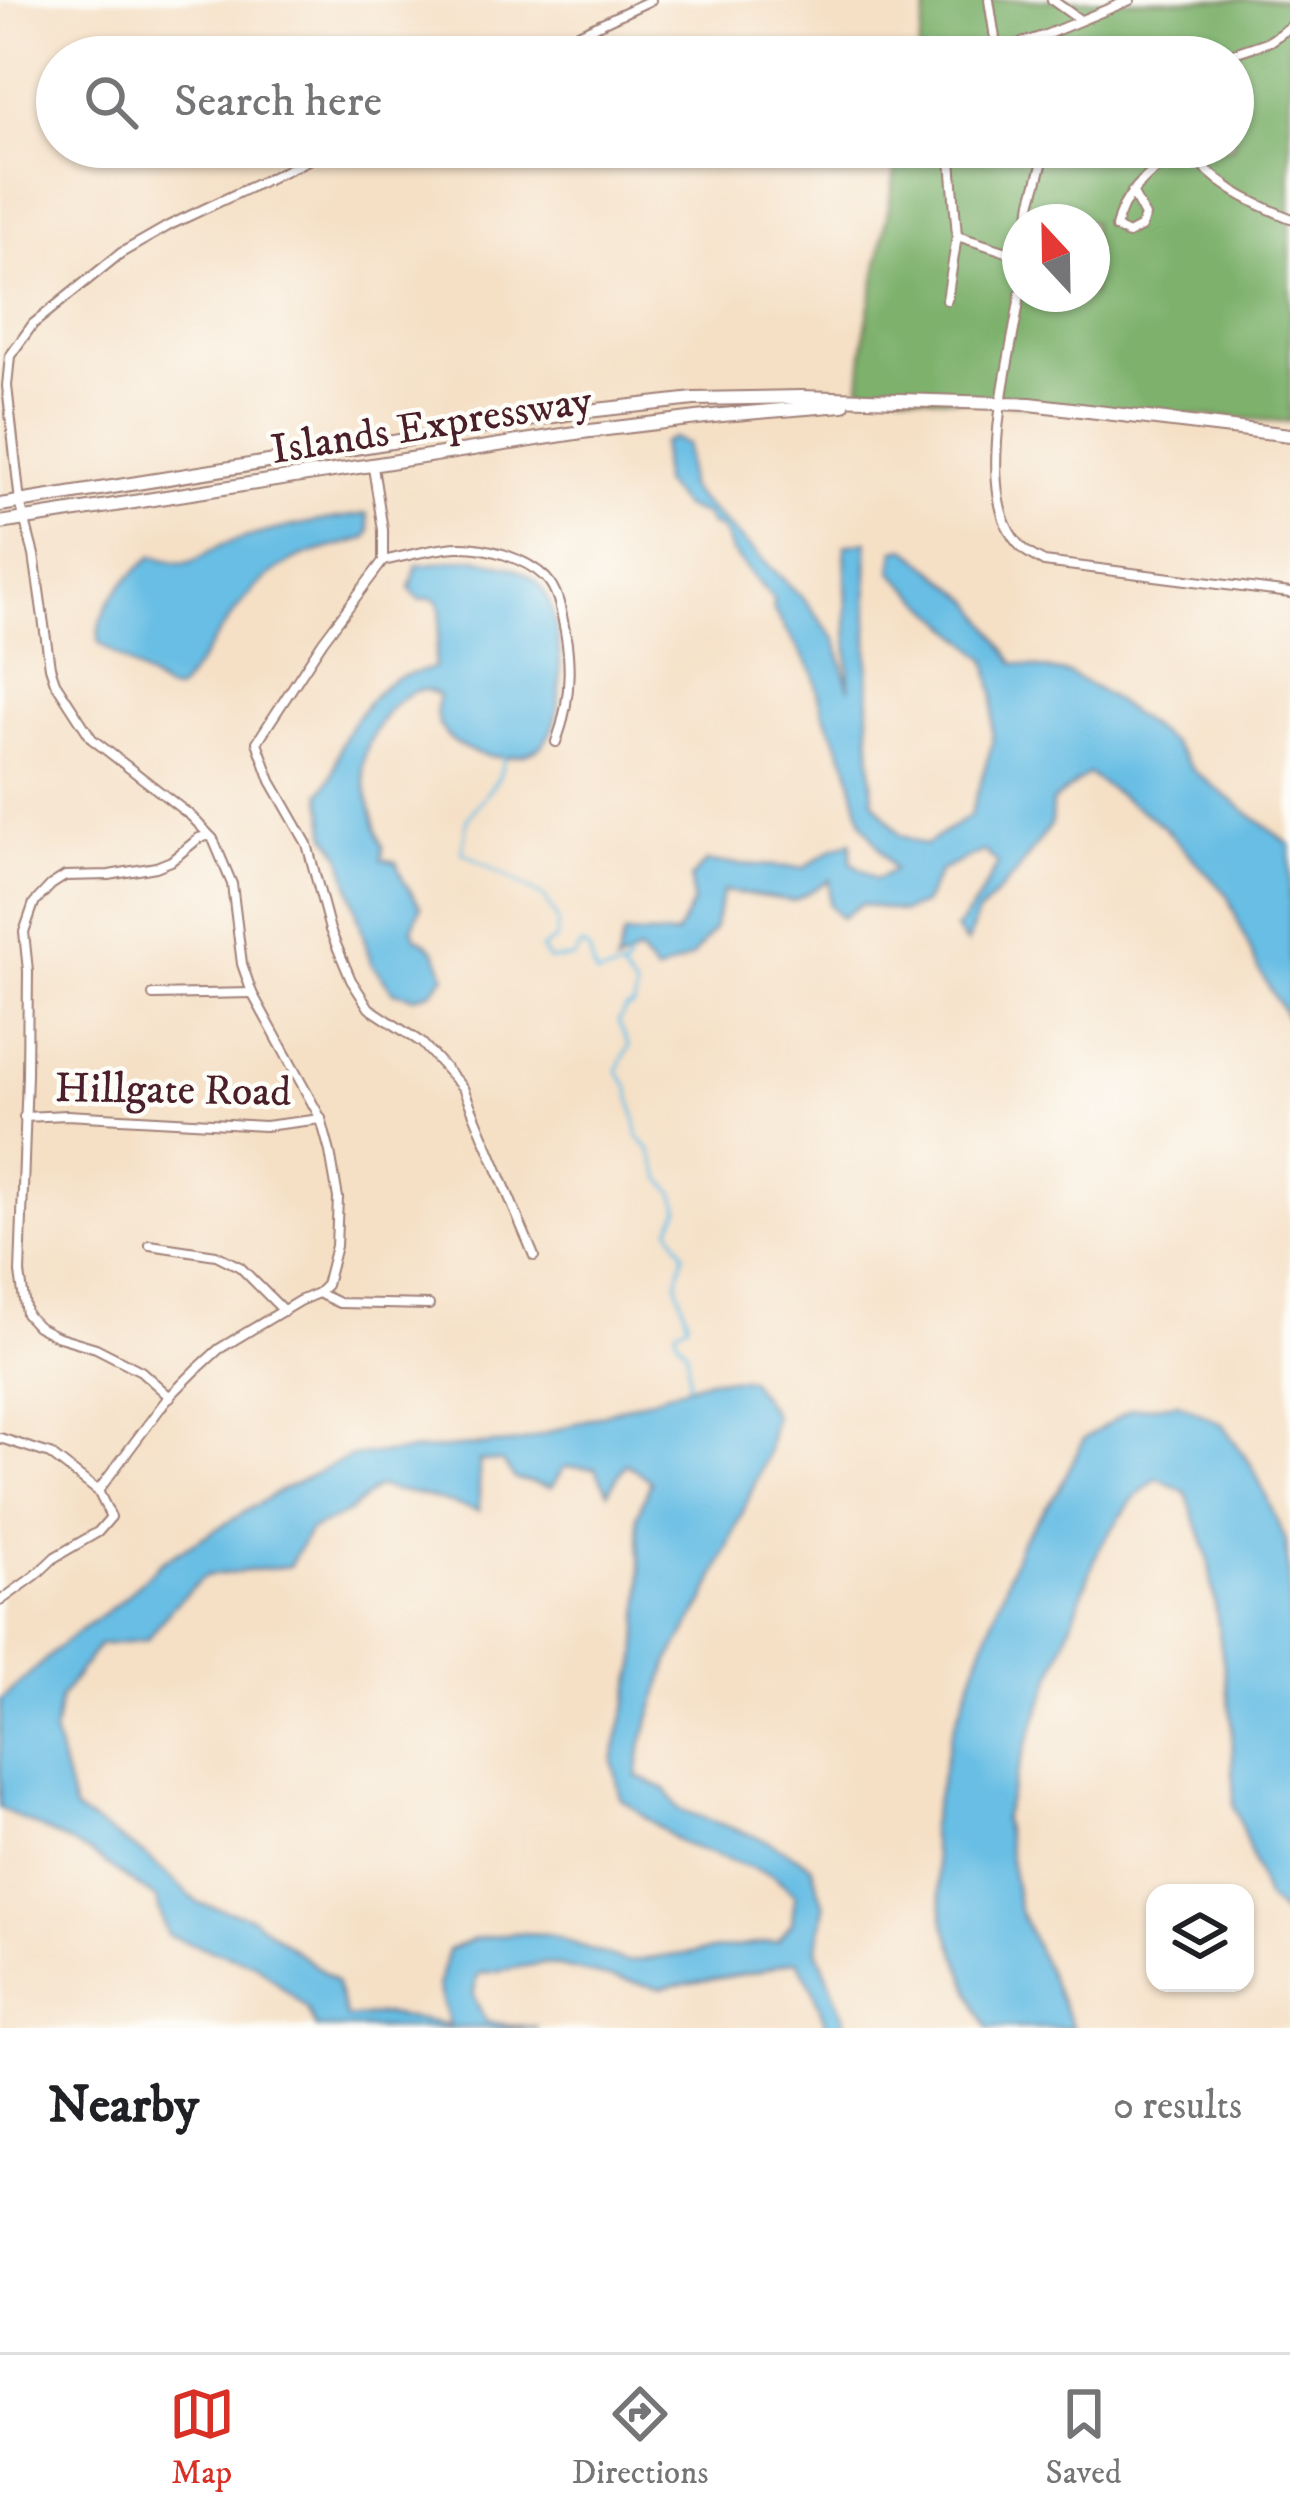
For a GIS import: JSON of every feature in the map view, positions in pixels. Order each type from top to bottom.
[{"type":"main road","name":"Islands Expressway","points":[[0,505],[597,410],[749,396],[1001,403],[1290,435]]},
{"type":"main road","name":"Islands Expressway","points":[[0,523],[582,432],[873,400]]},
{"type":"street","points":[[574,36],[651,0]]},
{"type":"street","points":[[989,0],[992,36]]},
{"type":"street","points":[[1052,0],[1081,21]]},
{"type":"street","points":[[1041,36],[1130,0]]},
{"type":"street","points":[[1254,46],[1290,27]]},
{"type":"street","points":[[98,1491],[170,1396],[219,1349],[326,1285],[338,1206],[321,1119],[252,993],[240,956],[232,884],[223,858],[191,816],[92,739],[55,682],[34,555],[20,502],[7,386],[10,356],[33,324],[121,253],[170,224],[291,168]]},
{"type":"street","points":[[946,300],[957,236],[952,168]]},
{"type":"street","points":[[1032,204],[1041,168]]},
{"type":"street","points":[[1132,192],[1145,216],[1141,227],[1127,234],[1116,227],[1119,211],[1132,192],[1157,168]]},
{"type":"street","points":[[1205,168],[1240,198],[1290,218]]},
{"type":"street","points":[[957,236],[1002,250]]},
{"type":"street","points":[[1017,312],[996,452],[997,484],[1009,531],[1022,549],[1044,562],[1290,593]]},
{"type":"street","points":[[0,350],[10,356]]},
{"type":"street","points":[[373,467],[383,561],[257,742],[271,781],[307,844],[329,930],[351,980],[369,1008],[422,1042],[463,1088],[534,1256]]},
{"type":"street","points":[[383,561],[458,547],[481,549],[518,560],[546,578],[559,600],[570,689],[568,711],[556,742]]},
{"type":"street","points":[[170,1396],[113,1355],[56,1336],[26,1314],[20,1273],[28,996],[24,932],[34,903],[65,876],[156,867],[209,836]]},
{"type":"street","points":[[152,995],[252,993]]},
{"type":"street","name":"Hillgate Road","points":[[24,1117],[67,1115],[265,1126],[321,1119]]},
{"type":"street","points":[[151,1245],[216,1255],[240,1267],[284,1311]]},
{"type":"street","points":[[318,1293],[338,1303],[429,1305]]},
{"type":"street","points":[[0,1601],[55,1557],[98,1532],[111,1517],[98,1491],[50,1454],[1,1443]]},
{"type":"green space","points":[[928,0],[1290,0],[1290,422],[940,398],[860,386],[865,332],[896,168],[1254,168],[1254,36],[921,36]]},
{"type":"water","points":[[673,438],[687,444],[688,486],[695,495],[803,598],[836,640],[849,689],[845,545],[867,541],[873,800],[900,835],[925,845],[970,816],[992,745],[994,696],[987,660],[892,572],[895,550],[906,548],[974,602],[1014,663],[1069,674],[1107,695],[1172,743],[1194,771],[1290,845],[1290,1023],[1257,966],[1227,895],[1162,825],[1088,774],[1052,802],[1051,825],[977,915],[967,944],[956,929],[998,864],[984,851],[940,871],[923,904],[902,912],[861,904],[841,918],[829,904],[830,880],[794,901],[723,891],[714,929],[692,957],[656,973],[639,952],[616,964],[624,935],[676,935],[693,903],[691,878],[706,862],[804,868],[851,842],[851,862],[876,879],[894,870],[862,822],[847,763],[823,711],[813,672],[774,611],[773,599],[732,552],[722,530],[705,515],[683,507],[662,483],[662,443]]},
{"type":"water","points":[[367,514],[370,531],[366,538],[294,560],[258,586],[177,691],[166,690],[99,643],[107,605],[153,556],[190,562],[220,546],[260,534]]},
{"type":"water","points":[[475,558],[521,571],[542,588],[559,646],[556,718],[538,748],[523,755],[486,755],[453,741],[436,714],[439,696],[426,690],[401,699],[371,739],[363,772],[382,859],[396,862],[421,907],[412,928],[415,937],[435,951],[445,975],[432,991],[415,997],[394,992],[371,963],[341,854],[327,835],[321,793],[347,733],[375,695],[394,679],[434,667],[441,614],[438,601],[419,600],[410,589],[417,565]]},
{"type":"water","points":[[709,1379],[749,1379],[774,1415],[767,1455],[705,1600],[670,1659],[642,1743],[637,1777],[666,1789],[679,1809],[768,1841],[811,1865],[824,1906],[817,1949],[845,2028],[827,2028],[797,1960],[757,1972],[660,1988],[544,1963],[478,1974],[473,1995],[486,2022],[538,2028],[316,2028],[307,2009],[256,1964],[168,1936],[156,1899],[90,1853],[0,1808],[0,1701],[160,1563],[283,1489],[352,1456],[520,1442]],"holes":[[[479,1461],[502,1462],[515,1479],[551,1487],[564,1467],[595,1468],[608,1492],[626,1463],[651,1481],[637,1516],[642,1585],[637,1661],[613,1761],[621,1799],[681,1843],[773,1875],[795,1894],[792,1923],[778,1941],[626,1962],[547,1934],[475,1939],[448,1950],[438,1986],[449,2025],[387,2014],[346,2018],[335,1981],[251,1917],[198,1903],[149,1858],[74,1810],[54,1732],[60,1698],[99,1645],[147,1640],[172,1607],[205,1576],[289,1566],[309,1531],[347,1513],[377,1487],[479,1511]]]},
{"type":"water","points":[[1178,1403],[1222,1424],[1253,1467],[1286,1541],[1290,1921],[1266,1898],[1234,1805],[1232,1722],[1208,1556],[1186,1493],[1157,1478],[1134,1498],[1099,1548],[1003,1819],[1019,1910],[1073,2028],[988,2028],[944,1922],[930,1829],[951,1735],[1021,1541],[1058,1491],[1084,1439],[1131,1409]]},
{"type":"waterway","points":[[505,755],[499,777],[467,819],[462,852],[545,898],[558,922],[556,939],[541,949],[549,960],[573,958],[581,945],[589,950],[596,976],[626,968],[628,958]]},
{"type":"waterway","points":[[621,970],[636,990],[634,1006],[618,1021],[629,1046],[617,1071],[629,1087],[639,1137],[680,1209],[670,1228],[684,1253],[677,1283],[688,1323],[676,1329],[687,1351],[689,1384]]}]
